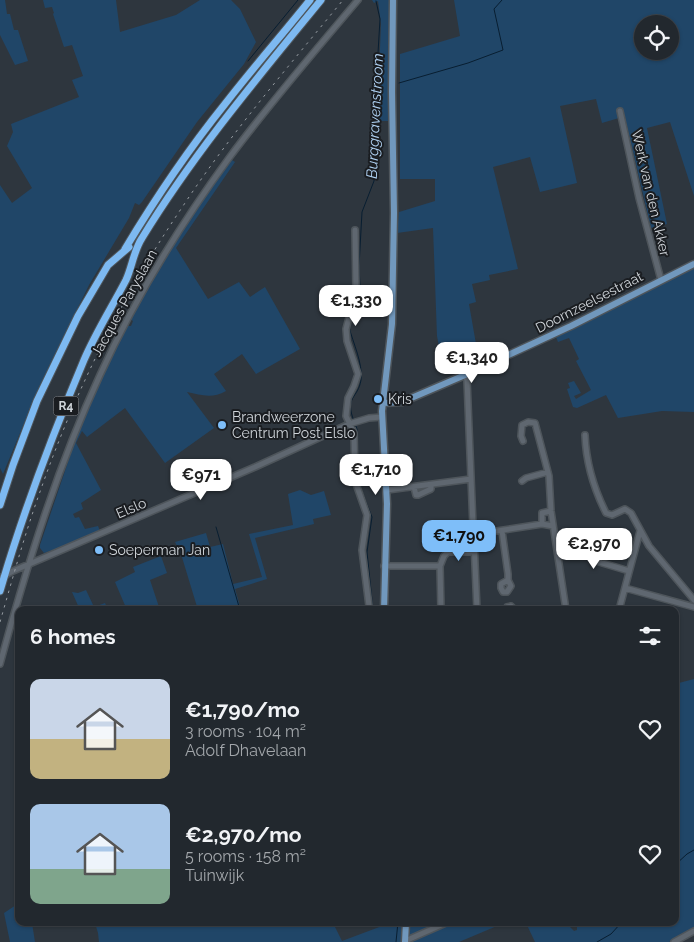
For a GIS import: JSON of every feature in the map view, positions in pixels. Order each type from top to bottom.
[{"type":"highway","name":"Jacques Paryslaan","points":[[125,249],[173,174],[223,105],[310,0]]},
{"type":"highway","name":"Jacques Paryslaan","points":[[0,591],[2,578],[22,517],[84,361],[126,280],[140,240],[199,153],[321,0]]},
{"type":"highway","name":"Jacques Paryslaan","points":[[0,505],[37,401],[74,324],[108,265],[125,249],[140,240]]},
{"type":"main road","points":[[384,606],[387,490],[382,417],[393,308],[393,0]]},
{"type":"main road","name":"Doornzeelsestraat","points":[[383,403],[402,402],[465,375],[571,326],[694,264]]},
{"type":"main road","points":[[405,942],[406,926]]},
{"type":"street","name":"Jacques Paryslaan","points":[[16,606],[28,564],[61,468],[84,412],[109,355],[154,273],[194,208],[230,157],[358,0]]},
{"type":"street","name":"Werk van den Akker","points":[[620,110],[639,198],[661,280]]},
{"type":"street","points":[[355,230],[356,290],[346,329],[346,338],[358,374],[346,405],[346,416],[354,435],[355,481],[367,515],[362,550],[369,606]]},
{"type":"street","points":[[465,375],[467,380],[473,526],[477,534]]},
{"type":"street","name":"Elslo","points":[[2,578],[12,571],[350,424],[382,417]]},
{"type":"street","points":[[524,441],[521,436],[522,425],[528,422],[535,423],[548,472],[552,501],[551,510],[565,606]]},
{"type":"street","points":[[585,435],[596,493],[606,513],[612,515],[625,509],[631,512],[649,546],[694,600]]},
{"type":"street","points":[[522,481],[526,478],[548,472]]},
{"type":"street","points":[[387,490],[471,479]]},
{"type":"street","points":[[414,487],[416,495],[418,495],[431,490],[431,485]]},
{"type":"street","points":[[542,524],[542,513],[551,510]]},
{"type":"street","points":[[477,534],[542,524],[554,526]]},
{"type":"street","points":[[502,531],[508,580]]},
{"type":"street","points":[[620,606],[640,531]]},
{"type":"street","points":[[477,534],[474,540],[477,606]]},
{"type":"street","points":[[605,540],[599,562],[630,570]]},
{"type":"street","points":[[636,549],[640,546],[649,546]]},
{"type":"street","points":[[441,606],[440,566],[444,556],[448,552],[474,552]]},
{"type":"street","points":[[384,566],[440,566]]},
{"type":"street","points":[[625,588],[694,607]]},
{"type":"street","name":"Jacques Paryslaan","points":[[0,664],[15,610]]},
{"type":"street","points":[[405,942],[439,926]]},
{"type":"street","points":[[674,942],[694,931]]},
{"type":"shaded area","points":[[0,0],[5,0],[7,14],[10,14],[14,30],[18,30],[28,61],[15,65],[0,35]]},
{"type":"shaded area","points":[[43,0],[116,0],[120,32],[176,15],[200,0],[231,0],[240,9],[256,42],[244,64],[197,122],[142,202],[139,205],[135,203],[129,218],[89,285],[58,348],[40,385],[3,474],[0,468],[0,185],[12,203],[32,188],[7,146],[13,132],[11,124],[79,97],[72,80],[83,76],[72,45],[64,47],[52,7],[45,8]]},
{"type":"shaded area","points":[[372,0],[389,0],[389,121],[377,121],[381,24],[378,1],[374,3]]},
{"type":"shaded area","points":[[454,0],[694,0],[694,196],[670,122],[647,128],[667,224],[651,228],[623,109],[617,109],[619,118],[602,123],[596,99],[560,106],[577,183],[540,192],[530,157],[493,167],[518,269],[489,275],[490,280],[472,284],[476,302],[469,304],[476,344],[440,352],[437,336],[433,228],[397,233],[399,212],[435,201],[435,179],[400,179],[400,54],[460,36]]},
{"type":"shaded area","points":[[232,160],[235,162],[176,248],[208,299],[239,282],[250,297],[265,287],[300,349],[256,374],[242,354],[214,374],[226,391],[211,396],[187,392],[214,428],[165,463],[125,408],[87,437],[82,431],[76,443],[101,490],[81,503],[83,509],[73,514],[75,518],[79,517],[85,529],[98,526],[100,531],[44,553],[40,545],[71,453],[69,452],[103,372],[127,326],[131,326],[133,321],[130,319],[166,258],[204,198]]},
{"type":"shaded area","points":[[694,267],[694,412],[662,411],[618,418],[606,395],[577,408],[573,407],[567,389],[570,388],[568,383],[574,381],[581,393],[574,396],[576,399],[591,390],[576,361],[579,359],[569,338],[558,342],[556,337]]},
{"type":"shaded area","points":[[300,490],[311,495],[324,491],[331,515],[313,519],[314,524],[255,538],[267,579],[235,589],[240,606],[197,606],[181,554],[175,542],[206,533],[210,547],[223,544],[233,584],[262,577],[249,534],[293,525],[288,494]]},
{"type":"shaded area","points":[[161,556],[167,573],[150,580],[159,606],[125,606],[115,582],[135,572],[133,567]]},
{"type":"shaded area","points":[[86,590],[94,606],[78,606],[72,592],[78,593]]},
{"type":"shaded area","points":[[694,679],[694,928],[669,942],[535,942],[527,926],[569,926],[574,931],[577,930],[577,926],[679,926],[679,683]]},
{"type":"shaded area","points":[[15,906],[15,926],[32,926],[35,942],[10,942],[4,913]]},
{"type":"shaded area","points":[[96,926],[334,926],[342,941],[382,926],[402,926],[401,942],[99,942]]},
{"type":"shaded area","points":[[409,926],[497,926],[459,942],[409,942]]},
{"type":"waterway","points":[[248,61],[298,0]]},
{"type":"waterway","points":[[399,83],[468,63],[503,50],[494,9],[502,0]]},
{"type":"waterway","name":"Burggravenstroom","points":[[356,299],[360,286],[359,266],[362,212],[374,181],[380,19],[376,1]]},
{"type":"waterway","name":"Burggravenstroom","points":[[349,327],[361,373],[361,380],[350,407],[354,421]]},
{"type":"waterway","name":"Burggravenstroom","points":[[355,424],[357,429],[357,469],[361,489],[372,517],[367,552],[373,606]]},
{"type":"waterway","points":[[216,527],[239,606]]},
{"type":"waterway","points":[[679,861],[694,850]]},
{"type":"waterway","name":"Burggravenstroom","points":[[396,942],[398,926]]},
{"type":"waterway","points":[[597,942],[611,934],[618,926]]},
{"type":"railway","points":[[0,622],[19,555],[55,452],[86,378],[121,307],[161,239],[201,179],[260,101],[343,0]]},
{"type":"place","name":"Kris","points":[[378,399]]},
{"type":"place","name":"Brandweerzone Centrum Post Elslo","points":[[222,425]]},
{"type":"place","name":"Soeperman Jan","points":[[99,550]]}]
